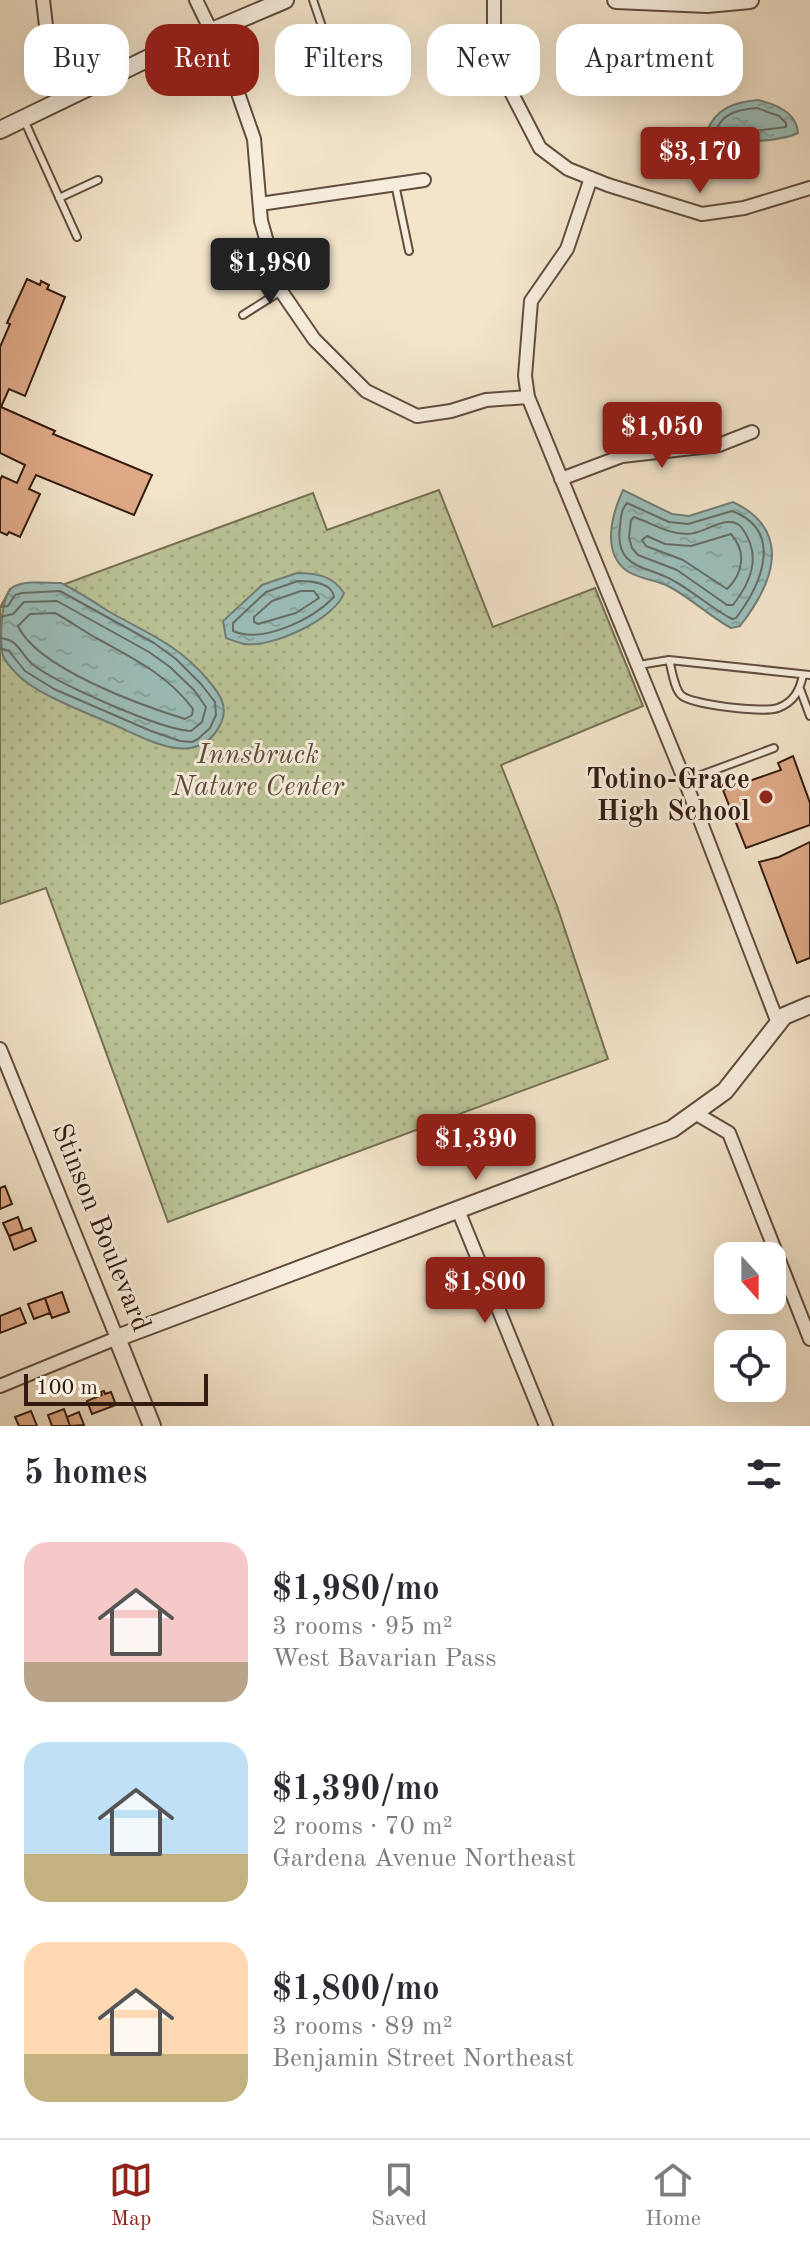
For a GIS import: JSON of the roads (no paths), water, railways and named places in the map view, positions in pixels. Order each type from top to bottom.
[{"type":"street","points":[[43,0],[46,24]]},
{"type":"street","points":[[196,0],[208,24]]},
{"type":"street","points":[[228,24],[285,0]]},
{"type":"street","points":[[494,0],[494,50],[509,88],[540,148],[568,169],[702,214],[744,208],[810,188]]},
{"type":"street","points":[[616,0],[707,4],[750,0]]},
{"type":"street","points":[[0,130],[145,62]]},
{"type":"street","points":[[239,96],[254,139],[261,221],[281,291],[314,339],[366,391],[417,416],[451,411],[486,400],[528,397]]},
{"type":"street","points":[[591,178],[567,249],[531,301],[525,376],[528,397],[685,781],[778,1023]]},
{"type":"street","points":[[260,204],[424,180]]},
{"type":"street","points":[[561,479],[622,456],[719,445],[752,432]]},
{"type":"street","points":[[0,1386],[117,1338],[672,1129],[725,1091],[784,1016],[810,1005]]},
{"type":"street","name":"Stinson Boulevard","points":[[0,1049],[152,1426]]},
{"type":"street","points":[[695,1113],[729,1133],[810,1339]]},
{"type":"street","points":[[458,1210],[546,1426]]},
{"type":"lane","points":[[313,0],[321,24]]},
{"type":"lane","points":[[23,118],[77,237]]},
{"type":"lane","points":[[59,198],[98,180]]},
{"type":"lane","points":[[395,184],[409,251]]},
{"type":"lane","points":[[232,256],[271,253]]},
{"type":"lane","points":[[243,315],[281,291]]},
{"type":"lane","points":[[636,666],[669,660],[807,675],[790,701],[776,709],[761,710],[690,701],[678,690],[669,660]]},
{"type":"lane","points":[[800,689],[810,716]]},
{"type":"lane","points":[[685,781],[774,748]]},
{"type":"water","points":[[758,100],[789,114],[798,133],[753,142],[708,139],[707,131],[721,112],[742,102]]},
{"type":"water","points":[[623,490],[672,514],[689,516],[733,502],[752,514],[771,543],[772,559],[761,593],[740,626],[731,628],[676,591],[632,574],[619,563],[611,543],[611,532]]},
{"type":"water","points":[[297,573],[324,577],[344,593],[338,603],[316,622],[286,636],[257,644],[226,638],[223,621],[262,585]]},
{"type":"water","points":[[24,583],[61,583],[161,640],[197,668],[216,690],[223,705],[221,723],[211,738],[199,746],[185,748],[155,743],[48,696],[16,673],[4,658],[2,649],[2,620],[9,592]]},
{"type":"place","name":"Totino-Grace High School","points":[[766,797]]},
{"type":"park label","name":"Innsbruck Nature Center","points":[[258,772]]}]
